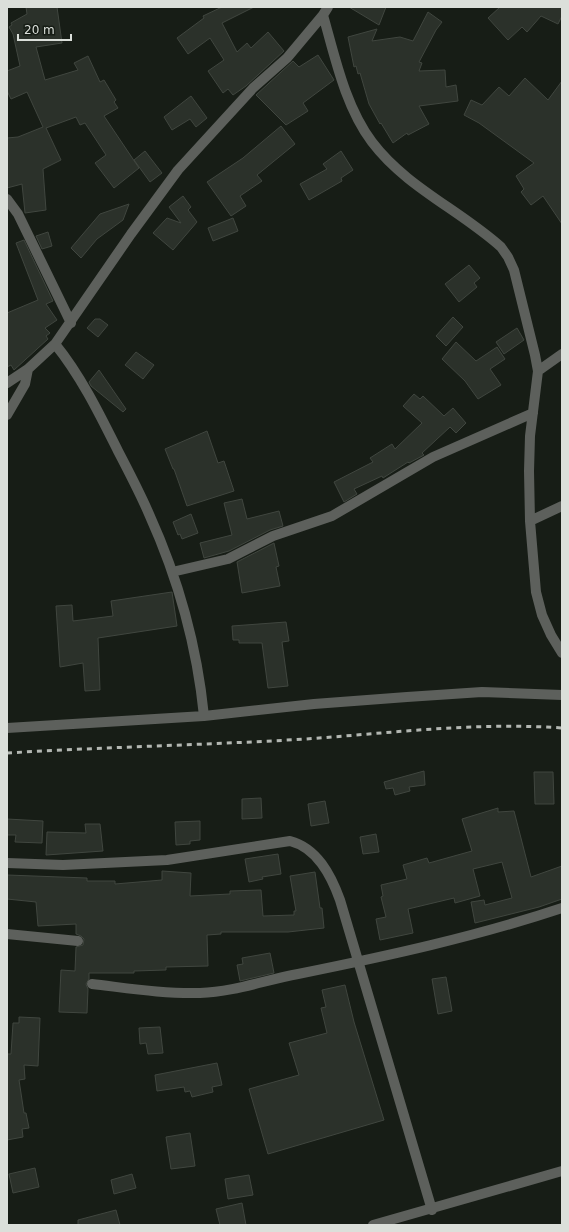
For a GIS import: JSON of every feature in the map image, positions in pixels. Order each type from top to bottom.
[{"type":"street","points":[[7,383],[28,369],[56,344],[131,234],[178,170],[253,88],[287,58],[326,11]]},
{"type":"street","points":[[326,11],[350,100],[371,141],[399,170],[431,196],[492,239],[508,257],[514,270],[538,371],[530,436],[530,521],[536,592],[542,615],[551,635],[562,653]]},
{"type":"street","points":[[7,199],[18,214],[71,323]]},
{"type":"street","points":[[56,344],[74,370],[104,423],[150,514],[172,572],[195,651],[204,716]]},
{"type":"street","points":[[538,371],[562,354]]},
{"type":"street","points":[[7,415],[25,384],[28,369]]},
{"type":"street","points":[[172,572],[228,559],[274,536],[332,516],[432,457],[533,413]]},
{"type":"street","points":[[530,521],[562,506]]},
{"type":"street","points":[[7,728],[204,716],[314,704],[475,693],[562,695]]},
{"type":"street","points":[[7,863],[63,866],[167,860],[278,842],[290,841],[301,844],[322,863],[333,882],[359,962],[432,1210]]},
{"type":"street","points":[[92,984],[181,993],[219,992],[247,987],[296,974],[441,944],[562,908]]},
{"type":"street","points":[[7,934],[78,941]]},
{"type":"street","points":[[373,1225],[432,1210],[562,1171]]},
{"type":"building","points":[[26,7],[57,7],[62,43],[36,47],[45,80],[78,70],[74,63],[88,56],[100,82],[104,80],[116,100],[114,102],[118,108],[104,116],[139,168],[114,188],[95,163],[106,155],[85,123],[80,125],[76,117],[46,128],[61,160],[43,169],[46,210],[25,213],[22,184],[7,188],[7,138],[18,137],[43,127],[27,92],[11,99],[7,91],[7,71],[20,66],[13,34],[9,27],[12,25],[11,23],[27,14]]},
{"type":"building","points":[[222,7],[254,7],[222,23],[237,52],[247,43],[251,48],[268,32],[284,51],[246,86],[233,95],[228,89],[223,93],[208,71],[224,60],[210,38],[188,54],[177,38],[204,18],[203,16]]},
{"type":"building","points":[[349,7],[386,7],[379,25]]},
{"type":"building","points":[[500,7],[562,7],[562,16],[558,24],[541,16],[527,32],[522,27],[508,40],[488,18]]},
{"type":"building","points":[[428,12],[442,22],[436,30],[419,62],[422,63],[419,71],[445,70],[446,87],[456,85],[458,101],[419,106],[429,124],[408,135],[407,133],[393,143],[369,104],[360,73],[358,74],[356,66],[354,67],[348,37],[377,29],[372,41],[400,37],[413,41]]},
{"type":"building","points":[[318,55],[334,80],[303,103],[308,111],[286,125],[256,95],[293,61],[299,67]]},
{"type":"building","points":[[525,78],[548,100],[562,81],[562,224],[543,196],[531,205],[521,192],[524,189],[516,176],[534,163],[479,123],[464,115],[471,100],[482,105],[499,87],[509,96]]},
{"type":"building","points":[[191,96],[207,118],[196,127],[190,119],[172,130],[164,117]]},
{"type":"building","points":[[281,126],[295,144],[257,175],[262,181],[240,196],[246,206],[231,216],[207,182],[243,158]]},
{"type":"building","points":[[145,151],[162,173],[150,182],[134,160]]},
{"type":"building","points":[[341,151],[353,170],[341,178],[342,181],[309,200],[300,184],[327,169],[323,164]]},
{"type":"building","points":[[183,196],[191,207],[188,210],[197,222],[173,250],[153,233],[167,218],[181,223],[169,207]]},
{"type":"building","points":[[129,204],[123,220],[97,239],[81,258],[71,248],[100,214]]},
{"type":"building","points":[[233,218],[238,231],[213,241],[208,228]]},
{"type":"building","points":[[48,232],[52,246],[42,249],[36,236]]},
{"type":"building","points":[[24,240],[53,301],[46,304],[57,320],[45,328],[50,333],[46,336],[48,339],[14,370],[11,365],[7,367],[7,313],[38,300],[16,243]]},
{"type":"building","points":[[469,265],[480,278],[474,283],[477,287],[459,302],[445,284]]},
{"type":"building","points":[[453,317],[463,327],[446,346],[436,336]]},
{"type":"building","points":[[95,319],[100,319],[108,325],[98,337],[87,328]]},
{"type":"building","points":[[517,328],[524,340],[504,354],[496,342]]},
{"type":"building","points":[[456,342],[476,361],[497,347],[505,359],[490,369],[501,385],[478,399],[465,381],[442,359]]},
{"type":"building","points":[[136,352],[154,365],[143,379],[125,365]]},
{"type":"building","points":[[99,370],[126,409],[123,412],[91,386],[89,382]]},
{"type":"building","points":[[414,394],[420,399],[423,396],[444,416],[453,408],[466,423],[456,433],[450,427],[422,453],[424,455],[409,463],[408,462],[383,478],[382,476],[354,489],[357,494],[344,502],[334,482],[373,462],[370,458],[392,444],[395,449],[422,423],[403,406]]},
{"type":"building","points":[[207,431],[218,463],[224,461],[234,491],[187,506],[165,449]]},
{"type":"building","points":[[242,499],[247,519],[279,511],[283,526],[270,530],[229,551],[204,558],[200,543],[232,535],[224,503]]},
{"type":"building","points":[[191,514],[198,533],[182,539],[180,534],[178,535],[173,522]]},
{"type":"building","points":[[274,543],[279,566],[276,567],[280,586],[242,593],[237,562]]},
{"type":"building","points":[[172,592],[177,626],[98,638],[100,690],[85,691],[83,663],[60,667],[56,606],[72,605],[73,621],[113,616],[111,601]]},
{"type":"building","points":[[286,622],[289,641],[282,642],[288,686],[268,688],[262,643],[239,643],[239,640],[233,640],[232,626]]},
{"type":"building","points":[[424,771],[425,785],[409,787],[410,791],[395,795],[393,788],[386,789],[384,782]]},
{"type":"building","points":[[534,772],[553,772],[554,804],[535,804]]},
{"type":"building","points":[[261,798],[262,818],[242,819],[242,799]]},
{"type":"building","points":[[325,801],[329,823],[311,826],[308,804]]},
{"type":"building","points":[[498,808],[498,812],[514,811],[531,877],[562,866],[562,899],[539,907],[475,923],[471,902],[484,900],[485,905],[512,898],[502,862],[473,869],[480,896],[455,903],[454,898],[408,909],[413,933],[380,940],[376,919],[386,917],[381,897],[383,896],[381,885],[407,879],[403,865],[427,858],[429,863],[472,851],[462,819]]},
{"type":"building","points":[[7,819],[43,821],[42,843],[15,842],[16,835],[7,835]]},
{"type":"building","points":[[200,821],[200,840],[190,841],[190,844],[176,845],[175,822]]},
{"type":"building","points":[[85,824],[100,824],[103,851],[46,855],[47,832],[86,833]]},
{"type":"building","points":[[376,834],[379,852],[363,854],[360,837]]},
{"type":"building","points":[[278,854],[281,874],[262,877],[263,879],[249,882],[245,859]]},
{"type":"building","points":[[162,871],[191,873],[190,896],[230,894],[230,891],[261,890],[263,916],[294,915],[294,911],[296,911],[290,876],[315,872],[324,928],[288,932],[221,932],[221,934],[207,935],[208,966],[166,967],[166,970],[134,971],[134,973],[89,973],[89,979],[86,984],[88,989],[87,1013],[59,1012],[61,970],[75,971],[76,947],[83,945],[84,939],[76,934],[76,924],[38,926],[36,902],[7,899],[7,875],[87,878],[87,881],[115,881],[115,884],[162,880]]},
{"type":"building","points":[[270,953],[274,973],[240,981],[237,965],[243,964],[242,958]]},
{"type":"building","points":[[446,977],[452,1011],[438,1014],[432,979]]},
{"type":"building","points":[[345,985],[354,1022],[384,1120],[268,1154],[249,1089],[299,1075],[289,1043],[327,1033],[321,1008],[326,1007],[322,990]]},
{"type":"building","points":[[19,1017],[40,1018],[38,1066],[24,1065],[25,1079],[19,1080],[24,1113],[26,1113],[29,1128],[22,1129],[23,1137],[7,1140],[7,1054],[11,1054],[13,1023],[19,1023]]},
{"type":"building","points":[[160,1027],[163,1053],[148,1054],[146,1043],[140,1044],[139,1028]]},
{"type":"building","points":[[217,1063],[222,1085],[212,1087],[213,1092],[192,1097],[190,1091],[185,1092],[184,1087],[157,1091],[155,1075]]},
{"type":"building","points":[[190,1133],[195,1166],[171,1169],[166,1137]]},
{"type":"building","points":[[35,1168],[39,1187],[13,1193],[9,1174]]},
{"type":"building","points":[[132,1174],[136,1188],[114,1194],[111,1180]]},
{"type":"building","points":[[249,1175],[253,1195],[228,1199],[225,1179]]},
{"type":"building","points":[[242,1203],[246,1225],[220,1225],[216,1209]]},
{"type":"building","points":[[116,1210],[120,1225],[78,1225],[78,1220]]},
{"type":"railway","points":[[7,753],[306,739],[466,727],[498,726],[562,728]]}]
